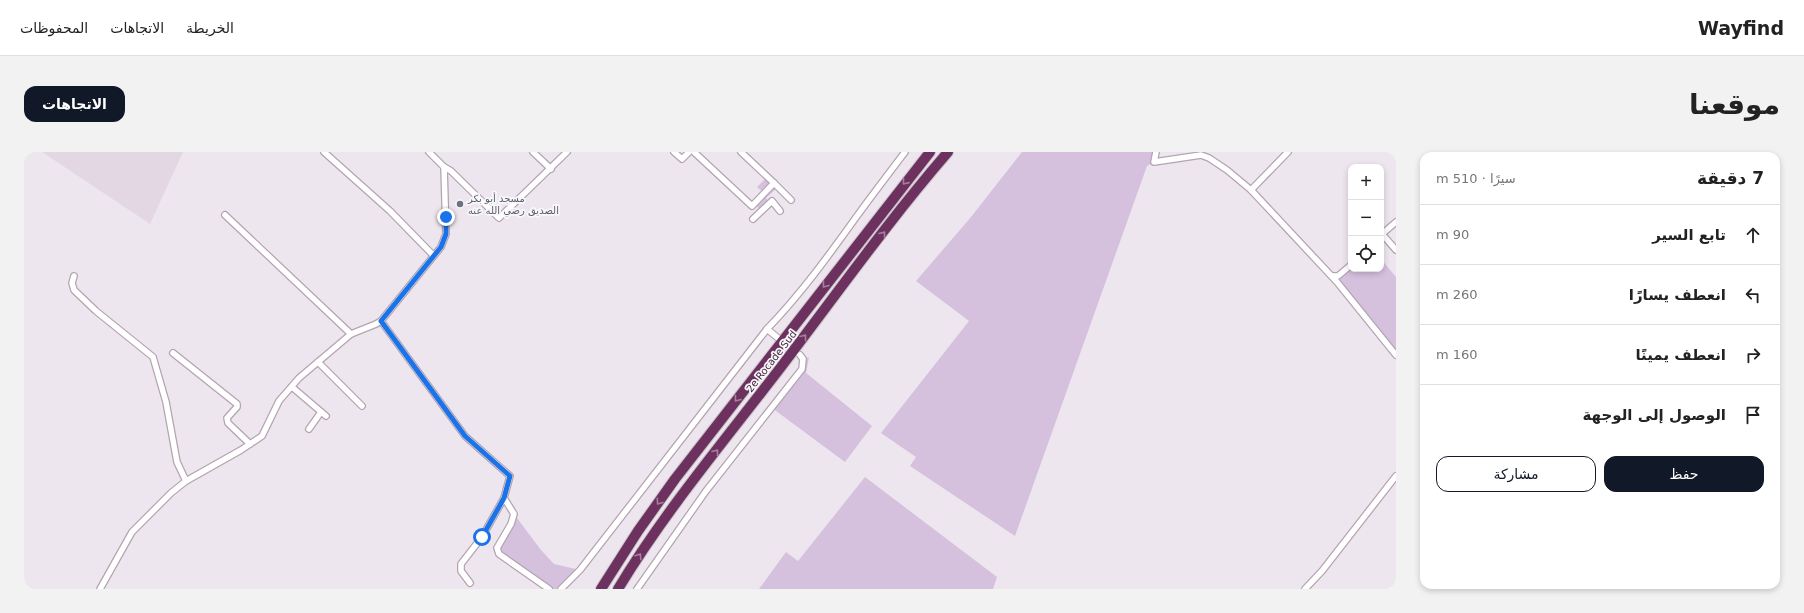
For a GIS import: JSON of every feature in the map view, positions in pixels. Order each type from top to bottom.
[{"type":"highway","name":"2e Rocade Sud","points":[[601,589],[638,531],[675,479],[930,152]]},
{"type":"highway","name":"2e Rocade Sud","points":[[618,589],[650,541],[695,479],[948,152]]},
{"type":"street","points":[[324,152],[390,211],[433,255]]},
{"type":"street","points":[[429,152],[444,167],[451,171],[499,218],[567,152]]},
{"type":"street","points":[[533,152],[551,169]]},
{"type":"street","points":[[674,152],[682,159],[689,152]]},
{"type":"street","points":[[694,152],[752,206],[754,204],[761,210]]},
{"type":"street","points":[[741,152],[791,200]]},
{"type":"street","points":[[561,589],[580,570],[767,329],[788,308],[827,260],[858,215],[906,152]]},
{"type":"street","points":[[1156,152],[1154,162],[1201,155],[1209,158],[1227,170],[1251,190],[1335,278],[1396,355]]},
{"type":"street","points":[[1251,190],[1288,152]]},
{"type":"street","points":[[100,589],[132,532],[171,493],[186,481],[262,436],[279,401],[292,387],[318,362],[351,334],[381,321],[441,247],[446,234],[444,167]]},
{"type":"street","points":[[754,204],[774,183]]},
{"type":"street","points":[[753,219],[772,201],[780,211]]},
{"type":"street","points":[[225,215],[351,334]]},
{"type":"street","points":[[1384,232],[1396,222]]},
{"type":"street","points":[[1384,236],[1396,250]]},
{"type":"street","points":[[1335,278],[1348,267]]},
{"type":"street","points":[[74,276],[72,283],[74,290],[96,311],[153,357],[166,402],[176,462],[186,481]]},
{"type":"street","points":[[381,321],[465,436],[510,476],[504,498],[482,537],[461,564],[461,571],[470,583]]},
{"type":"street","points":[[767,329],[778,338]]},
{"type":"street","points":[[173,353],[237,404],[237,408],[227,418],[228,423],[250,444]]},
{"type":"street","points":[[636,589],[706,491],[802,369],[803,359],[800,354]]},
{"type":"street","points":[[318,362],[362,406]]},
{"type":"street","points":[[292,387],[324,414],[309,429]]},
{"type":"street","points":[[1305,589],[1322,571],[1396,476]]},
{"type":"street","points":[[504,498],[514,514],[511,524],[497,548],[499,554],[549,589]]},
{"type":"shaded area","points":[[42,152],[183,152],[150,224]]},
{"type":"shaded area","points":[[1022,152],[1156,152],[1154,162],[1147,166],[1015,536],[910,466],[916,457],[881,433],[969,321],[916,281],[971,217]]},
{"type":"shaded area","points":[[767,177],[778,187],[766,198],[769,202],[761,210],[754,204],[764,193],[757,187]]},
{"type":"shaded area","points":[[1384,263],[1396,277],[1396,353],[1337,282],[1338,276],[1348,268],[1348,272],[1384,272]]},
{"type":"shaded area","points":[[809,357],[806,373],[872,426],[845,462],[772,408],[802,369],[803,359]]},
{"type":"shaded area","points":[[865,477],[997,577],[993,589],[759,589],[786,552],[798,561]]},
{"type":"shaded area","points":[[514,514],[541,550],[554,564],[580,570],[561,589],[549,589],[499,554],[497,548]]},
{"type":"place","name":"مسجد أبو بكر الصديق رضي الله عنه","points":[[460,204]]},
{"type":"route","points":[[446,217],[446,234],[441,247],[381,321],[465,436],[510,476],[504,498],[482,537]]}]
